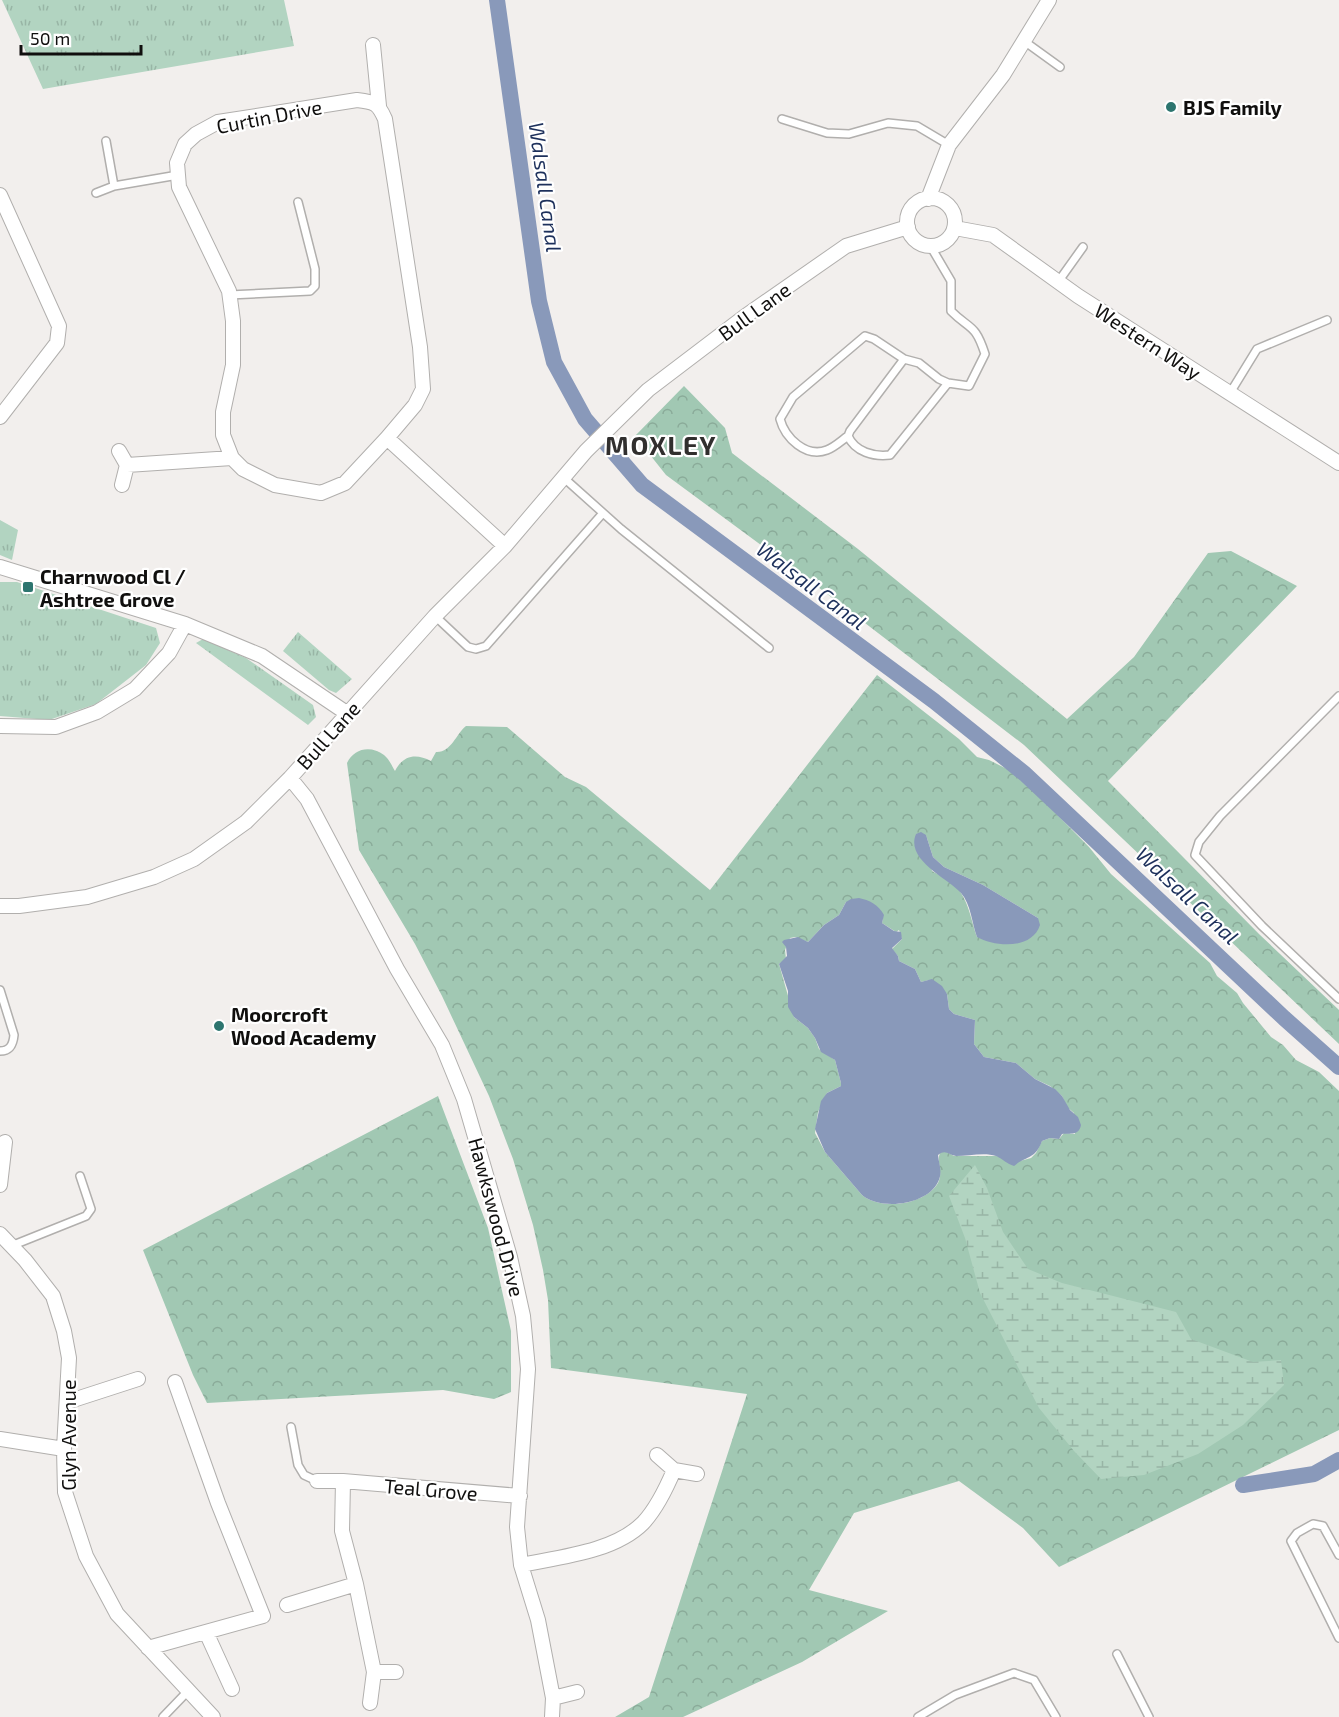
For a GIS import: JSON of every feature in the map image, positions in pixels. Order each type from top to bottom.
[{"type":"street","points":[[928,199],[949,145],[1003,75],[1049,0]]},
{"type":"street","points":[[127,465],[232,458],[243,469],[275,485],[321,493],[345,483],[415,405],[423,388],[420,347],[385,119],[379,106],[373,45]]},
{"type":"street","name":"Curtin Drive","points":[[232,458],[224,435],[223,412],[233,365],[233,321],[229,295],[179,187],[177,163],[185,144],[195,134],[218,122],[357,100],[371,101],[379,106]]},
{"type":"street","points":[[0,195],[59,326],[57,343],[0,417]]},
{"type":"street","points":[[928,199],[943,201],[954,213],[955,228],[946,242],[931,247],[916,241],[908,227],[910,212],[920,201],[928,199]]},
{"type":"street","name":"Bull Lane","points":[[0,906],[19,906],[87,897],[154,877],[194,859],[246,822],[348,714],[435,616],[505,546],[586,451],[648,390],[744,317],[846,246],[908,227]]},
{"type":"street","name":"Western Way","points":[[955,228],[993,235],[1058,282],[1339,464]]},
{"type":"street","points":[[387,438],[505,546]]},
{"type":"street","points":[[119,451],[127,465],[122,485]]},
{"type":"street","points":[[0,567],[185,624],[262,656],[348,714]]},
{"type":"street","points":[[0,726],[56,727],[97,712],[135,689],[170,653],[185,624]]},
{"type":"street","name":"Hawkswood Drive","points":[[290,777],[307,799],[397,969],[442,1045],[465,1099],[510,1257],[523,1316],[528,1369],[517,1527],[521,1565],[538,1620],[553,1698],[552,1717]]},
{"type":"street","points":[[0,1185],[5,1142]]},
{"type":"street","name":"Glyn Avenue","points":[[0,1234],[53,1296],[64,1331],[69,1358],[64,1449],[65,1492],[86,1556],[117,1614],[213,1717]]},
{"type":"street","points":[[67,1402],[138,1379]]},
{"type":"street","points":[[148,1648],[263,1616],[218,1503],[175,1382]]},
{"type":"street","points":[[0,1440],[64,1449]]},
{"type":"street","points":[[657,1455],[674,1470],[697,1474]]},
{"type":"street","points":[[521,1565],[598,1550],[635,1529],[651,1513],[674,1470]]},
{"type":"street","name":"Teal Grove","points":[[317,1481],[343,1481],[520,1496]]},
{"type":"street","points":[[343,1481],[342,1531],[356,1584],[374,1672],[370,1702]]},
{"type":"street","points":[[287,1605],[356,1584]]},
{"type":"street","points":[[206,1632],[232,1689]]},
{"type":"street","points":[[374,1672],[396,1672]]},
{"type":"street","points":[[553,1698],[576,1692]]},
{"type":"lane","points":[[1024,41],[1060,67]]},
{"type":"lane","points":[[782,119],[827,134],[857,132],[888,123],[916,126],[949,145]]},
{"type":"lane","points":[[106,141],[114,186]]},
{"type":"lane","points":[[96,193],[114,186],[178,175]]},
{"type":"lane","points":[[229,295],[310,291],[315,286],[315,269],[298,202]]},
{"type":"lane","points":[[904,359],[848,436],[827,450],[806,450],[796,444],[783,429],[780,419],[793,397],[865,336],[874,339],[904,359],[919,363],[939,379],[948,383],[969,386],[985,354],[974,328],[951,311],[951,281],[931,247]]},
{"type":"lane","points":[[1058,282],[1083,247]]},
{"type":"lane","points":[[1230,393],[1257,349],[1326,320]]},
{"type":"lane","points":[[848,436],[856,448],[875,455],[890,456],[948,383]]},
{"type":"lane","points":[[564,478],[603,513],[769,648]]},
{"type":"lane","points":[[435,616],[468,647],[476,649],[486,646],[603,513]]},
{"type":"lane","points":[[1339,696],[1220,816],[1199,842],[1195,855],[1262,926],[1339,999]]},
{"type":"lane","points":[[0,990],[14,1035],[10,1048],[0,1051]]},
{"type":"lane","points":[[11,1246],[90,1213],[91,1209],[80,1176]]},
{"type":"lane","points":[[291,1427],[298,1464],[304,1475],[317,1481]]},
{"type":"lane","points":[[1339,1555],[1323,1526],[1313,1524],[1297,1533],[1291,1541],[1339,1638]]},
{"type":"lane","points":[[1117,1654],[1149,1717]]},
{"type":"lane","points":[[918,1717],[955,1695],[1014,1673],[1034,1680],[1056,1717]]},
{"type":"lane","points":[[163,1717],[188,1691]]},
{"type":"green space","points":[[2,0],[284,0],[294,46],[43,89]]},
{"type":"green space","points":[[684,386],[725,428],[732,453],[858,549],[1067,719],[1134,657],[1208,553],[1231,551],[1297,586],[1108,781],[1259,934],[1339,1010],[1339,1044],[1024,745],[822,590],[666,475],[635,436]]},
{"type":"green space","points":[[0,520],[18,530],[12,560],[0,555]]},
{"type":"green space","points":[[0,582],[17,582],[156,628],[160,643],[146,665],[96,704],[49,720],[0,716]]},
{"type":"green space","points":[[298,632],[352,679],[336,693],[329,690],[283,651]]},
{"type":"green space","points":[[203,639],[246,658],[313,705],[316,717],[308,725],[196,643]]},
{"type":"green space","points":[[877,675],[959,739],[977,757],[989,760],[1017,774],[1089,847],[1111,874],[1210,963],[1217,976],[1237,993],[1271,1037],[1283,1045],[1296,1060],[1319,1072],[1339,1091],[1339,1430],[1059,1567],[1023,1528],[959,1481],[854,1513],[809,1590],[888,1611],[802,1662],[683,1717],[615,1717],[649,1697],[747,1394],[551,1368],[548,1300],[543,1270],[533,1225],[513,1159],[489,1096],[442,996],[415,944],[359,850],[347,763],[358,751],[374,750],[386,757],[395,771],[402,762],[410,757],[415,756],[431,761],[436,752],[446,749],[466,726],[507,727],[565,777],[586,787],[710,890]],"holes":[[[926,835],[933,857],[944,867],[983,885],[1038,918],[977,937],[968,906],[960,892],[949,880],[932,871]],[[846,902],[883,918],[882,923],[896,932],[899,930],[902,939],[892,949],[899,961],[915,969],[921,982],[929,980],[947,994],[949,1009],[954,1014],[975,1020],[974,1044],[984,1057],[1016,1063],[1035,1079],[1050,1086],[1062,1096],[1067,1107],[1074,1113],[1075,1134],[1064,1133],[1059,1139],[1050,1138],[1042,1141],[1031,1158],[1020,1161],[996,1156],[954,1156],[945,1151],[941,1152],[938,1183],[932,1190],[913,1201],[880,1203],[862,1195],[825,1152],[815,1133],[818,1112],[827,1093],[841,1086],[841,1083],[835,1060],[819,1049],[808,1028],[794,1017],[779,964],[786,959],[785,950],[790,938],[795,937],[808,942],[824,925],[839,915]]]},
{"type":"green space","points":[[438,1096],[488,1228],[511,1331],[511,1392],[494,1399],[443,1390],[207,1403],[193,1375],[143,1250]]},
{"type":"green space","points":[[975,1165],[987,1188],[1003,1232],[1028,1269],[1062,1283],[1176,1312],[1191,1339],[1253,1362],[1281,1360],[1284,1385],[1243,1425],[1198,1454],[1144,1475],[1101,1479],[1074,1451],[1039,1408],[980,1293],[965,1238],[949,1196]]},
{"type":"water","points":[[921,832],[926,835],[933,857],[944,867],[983,885],[1038,918],[1040,925],[1036,933],[1029,939],[1012,944],[993,943],[977,937],[969,908],[961,893],[930,868],[917,852],[914,843],[916,834]]},
{"type":"water","points":[[859,898],[877,906],[884,915],[882,923],[894,931],[901,932],[902,939],[892,948],[899,961],[915,969],[921,982],[932,979],[942,986],[947,994],[949,1009],[954,1014],[975,1020],[974,1044],[984,1057],[1016,1063],[1035,1079],[1055,1089],[1078,1117],[1081,1125],[1078,1131],[1062,1134],[1059,1139],[1050,1138],[1042,1141],[1033,1154],[1014,1166],[992,1155],[956,1156],[941,1153],[938,1155],[940,1172],[938,1182],[924,1196],[914,1200],[903,1203],[880,1203],[862,1195],[825,1152],[815,1129],[821,1101],[827,1093],[841,1086],[841,1083],[835,1060],[821,1052],[808,1028],[794,1017],[788,1007],[788,991],[779,964],[787,956],[786,947],[782,942],[784,940],[798,937],[808,942],[824,925],[839,915],[846,902]]},
{"type":"waterway","name":"Walsall Canal","points":[[497,0],[539,301],[554,362],[585,419],[642,485],[934,701],[1025,774],[1339,1067]]},
{"type":"waterway","points":[[1243,1485],[1314,1474],[1339,1460]]},
{"type":"place","name":"BJS Family","points":[[1171,107]]},
{"type":"place","name":"Charnwood Cl / Ashtree Grove","points":[[28,587]]},
{"type":"place","name":"Moorcroft Wood Academy","points":[[219,1026]]},
{"type":"district","name":"MOXLEY","points":[[661,444]]}]
